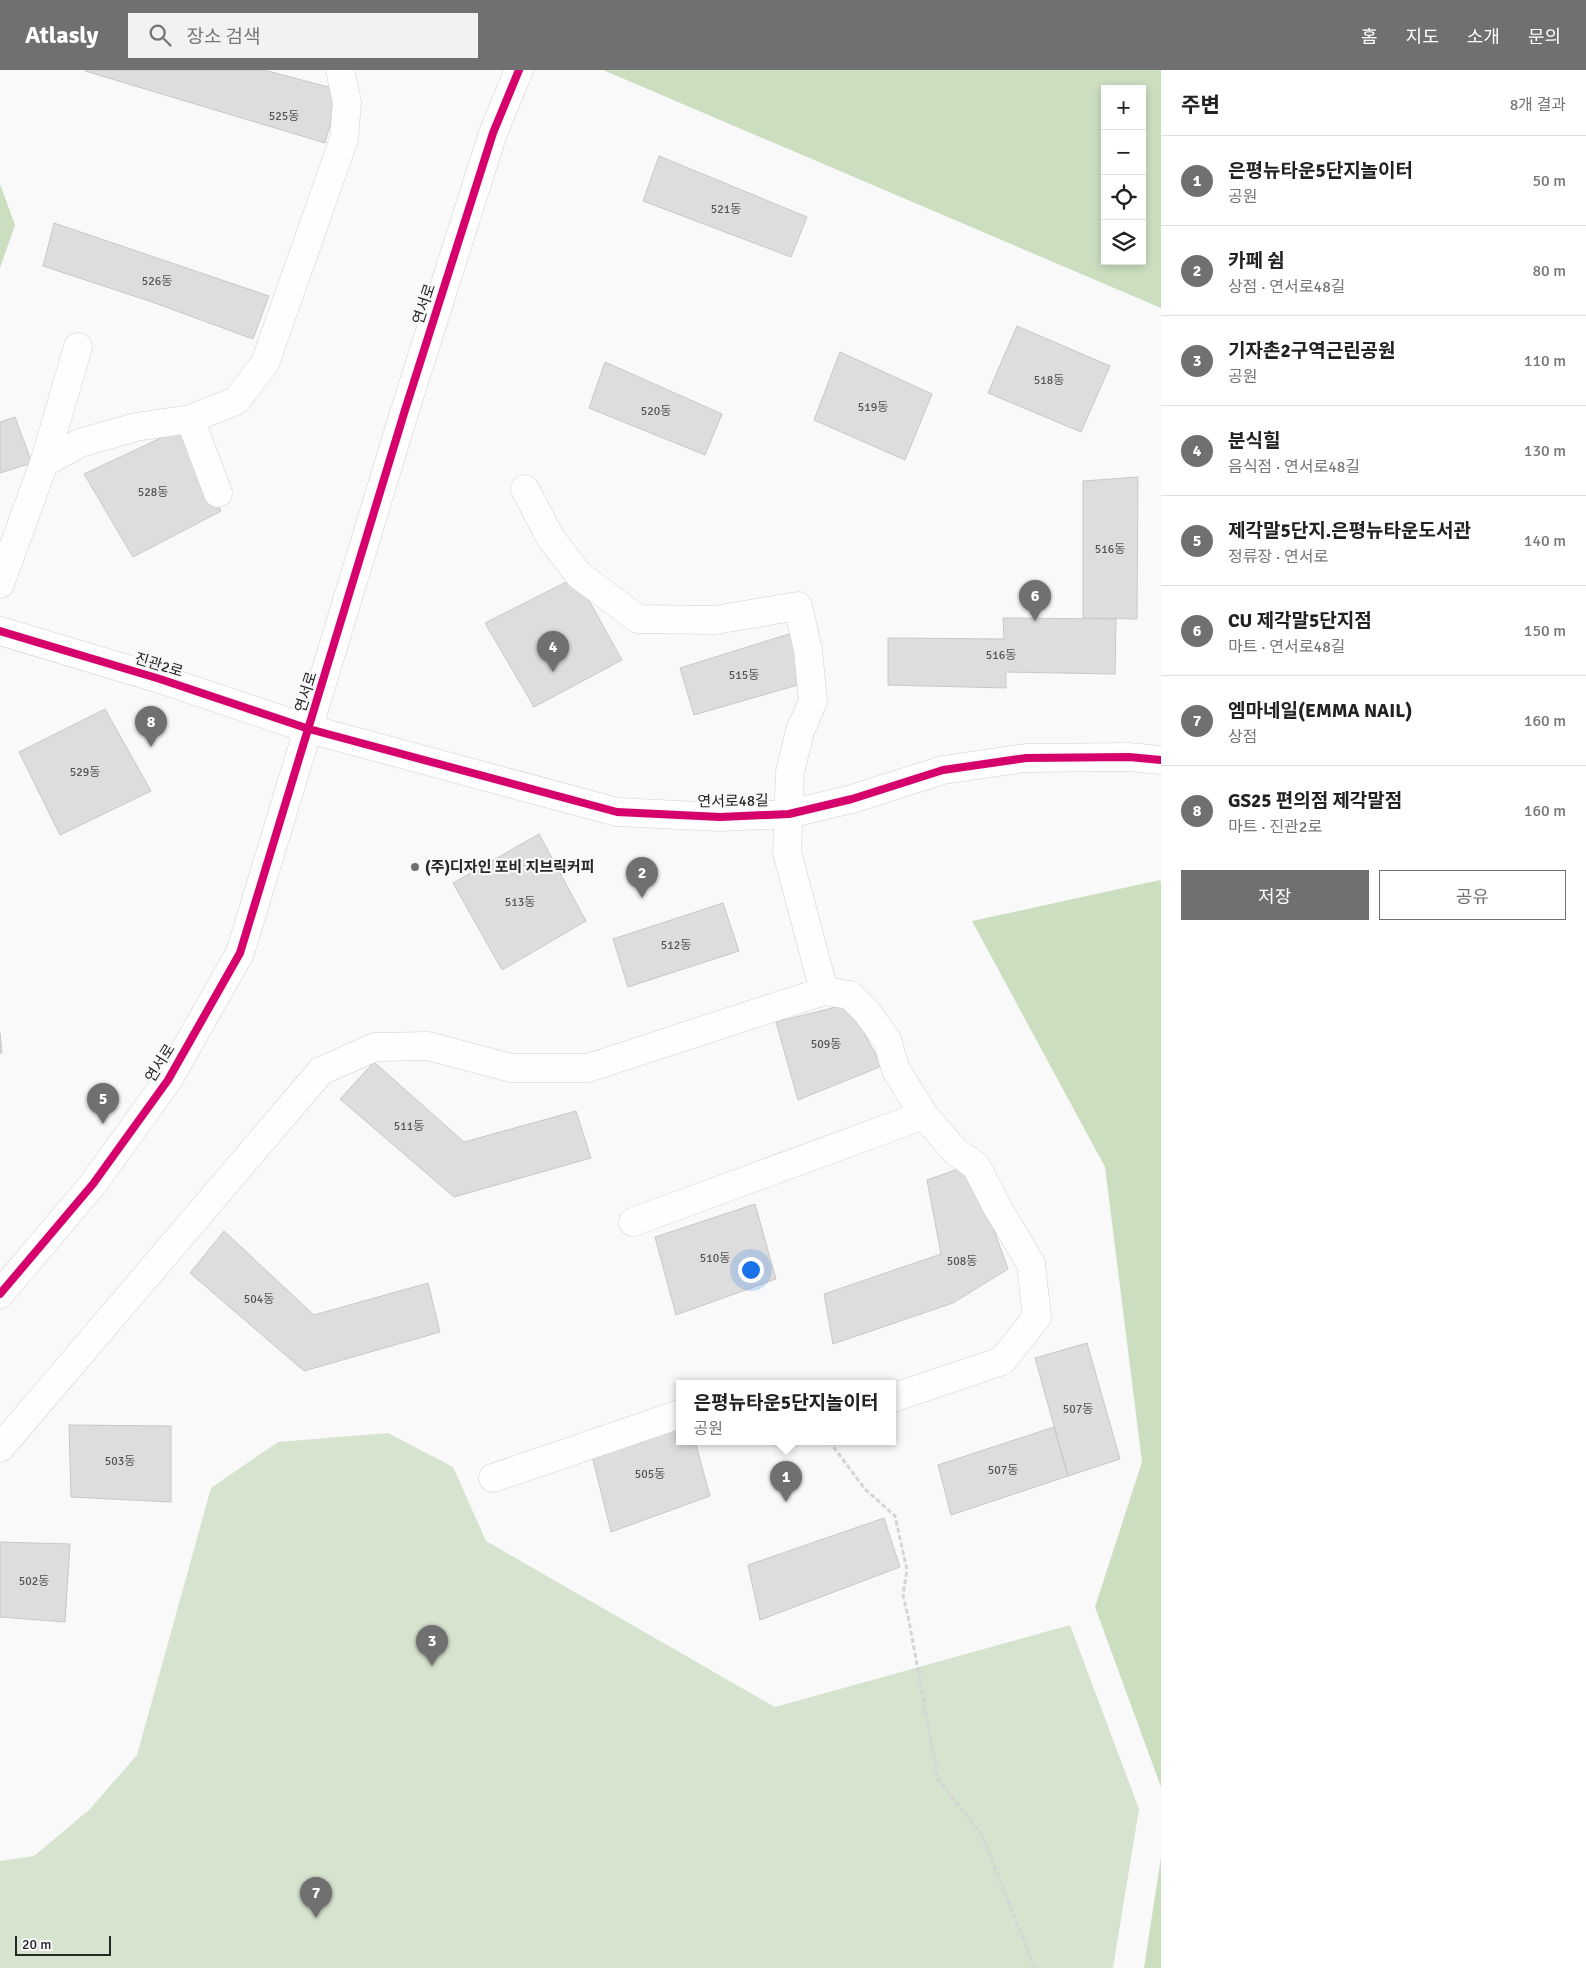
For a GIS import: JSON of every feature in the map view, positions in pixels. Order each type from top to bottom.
[{"type":"main road","points":[[44,463],[80,443],[136,427],[190,419],[236,402],[265,363],[344,139],[347,102],[340,70]]},
{"type":"main road","name":"연서로","points":[[0,1294],[93,1184],[168,1080],[240,953],[410,392],[493,134],[519,70]]},
{"type":"main road","points":[[0,584],[44,463],[78,347]]},
{"type":"main road","points":[[190,419],[218,493]]},
{"type":"main road","points":[[526,489],[550,537],[579,575],[638,619],[715,620],[798,606],[808,650],[813,702],[800,731],[790,772],[788,852],[824,991]]},
{"type":"main road","name":"진관2로","points":[[0,631],[160,679],[309,729]]},
{"type":"main road","name":"연서로48길","points":[[309,729],[617,812],[720,817],[789,814],[852,799],[943,770],[1026,758],[1129,757],[1161,760]]},
{"type":"main road","points":[[0,1448],[321,1070],[375,1047],[428,1046],[511,1068],[588,1068],[824,991],[850,995],[867,1012],[887,1040],[896,1070],[924,1116],[955,1151],[976,1166],[996,1205],[1031,1264],[1037,1316],[1002,1361],[896,1397]]},
{"type":"main road","points":[[633,1222],[924,1116]]},
{"type":"main road","points":[[493,1478],[676,1415]]},
{"type":"path","points":[[832,1445],[865,1489],[895,1516],[907,1570],[903,1595],[938,1780],[981,1833],[1035,1968]]},
{"type":"green space","points":[[603,70],[1161,70],[1161,308]]},
{"type":"green space","points":[[0,184],[15,225],[0,268]]},
{"type":"green space","points":[[1160,880],[1161,1787],[1095,1607],[1142,1462],[1105,1167],[972,921]]},
{"type":"green space","points":[[388,1433],[453,1467],[486,1541],[775,1707],[1070,1625],[1139,1809],[1113,1968],[0,1968],[0,1861],[34,1856],[90,1809],[137,1755],[211,1488],[278,1442]]},
{"type":"green space","points":[[1161,1857],[1161,1968],[1144,1968]]},
{"type":"building","points":[[86,70],[264,70],[340,90],[325,143]]},
{"type":"building","points":[[659,156],[807,217],[791,257],[643,201]]},
{"type":"building","points":[[54,223],[269,296],[253,339],[152,302],[43,266]]},
{"type":"building","points":[[1017,326],[1110,366],[1081,432],[988,393]]},
{"type":"building","points":[[840,352],[932,394],[905,460],[814,420]]},
{"type":"building","points":[[605,362],[722,414],[705,455],[589,408]]},
{"type":"building","points":[[15,417],[32,463],[0,473],[0,422]]},
{"type":"building","points":[[180,429],[221,511],[133,557],[84,474]]},
{"type":"building","points":[[1138,477],[1137,619],[1083,618],[1083,481]]},
{"type":"building","points":[[576,577],[622,660],[534,707],[485,623]]},
{"type":"building","points":[[1003,618],[1116,619],[1115,674],[1006,672],[1006,688],[888,685],[888,638],[1004,639]]},
{"type":"building","points":[[792,633],[808,682],[694,715],[680,668]]},
{"type":"building","points":[[105,709],[151,791],[60,835],[19,752]]},
{"type":"building","points":[[539,834],[586,921],[502,970],[453,883]]},
{"type":"building","points":[[723,903],[739,951],[628,987],[613,939]]},
{"type":"building","points":[[848,1004],[882,1066],[798,1100],[776,1022]]},
{"type":"building","points":[[0,1033],[2,1053],[0,1053]]},
{"type":"building","points":[[374,1062],[464,1142],[576,1111],[591,1158],[454,1197],[340,1099]]},
{"type":"building","points":[[958,1169],[977,1183],[1008,1269],[953,1303],[833,1344],[824,1294],[941,1254],[927,1180]]},
{"type":"building","points":[[755,1204],[776,1279],[676,1315],[655,1237]]},
{"type":"building","points":[[224,1231],[314,1315],[428,1283],[440,1332],[304,1371],[190,1273]]},
{"type":"building","points":[[1087,1343],[1120,1459],[1068,1476],[1035,1358]]},
{"type":"building","points":[[676,1424],[676,1445],[696,1445],[710,1496],[611,1532],[591,1452]]},
{"type":"building","points":[[69,1425],[171,1426],[171,1502],[71,1497]]},
{"type":"building","points":[[1054,1427],[1068,1476],[951,1515],[938,1465]]},
{"type":"building","points":[[884,1518],[900,1567],[760,1620],[748,1565]]},
{"type":"building","points":[[0,1542],[70,1544],[65,1622],[0,1617]]},
{"type":"cycle path","points":[[0,1294],[93,1184],[168,1080],[240,953],[405,410],[493,133],[519,70]]},
{"type":"cycle path","points":[[0,631],[160,679],[309,729],[617,812],[720,817],[789,814],[852,799],[943,770],[1026,758],[1129,757],[1161,760]]},
{"type":"place","name":"CU 제각말5단지점","points":[[1035,621]]},
{"type":"place","name":"분식힐","points":[[553,672]]},
{"type":"place","name":"GS25 편의점 제각말점","points":[[151,747]]},
{"type":"place","name":"(주)디자인 포비 지브릭커피","points":[[415,867]]},
{"type":"place","name":"카페 쉼","points":[[642,898]]},
{"type":"place","name":"제각말5단지.은평뉴타운도서관","points":[[103,1124]]},
{"type":"place","name":"은평뉴타운5단지놀이터","points":[[786,1502]]},
{"type":"place","name":"기자촌2구역근린공원","points":[[432,1666]]},
{"type":"place","name":"엠마네일(EMMA NAIL)","points":[[316,1918]]}]
